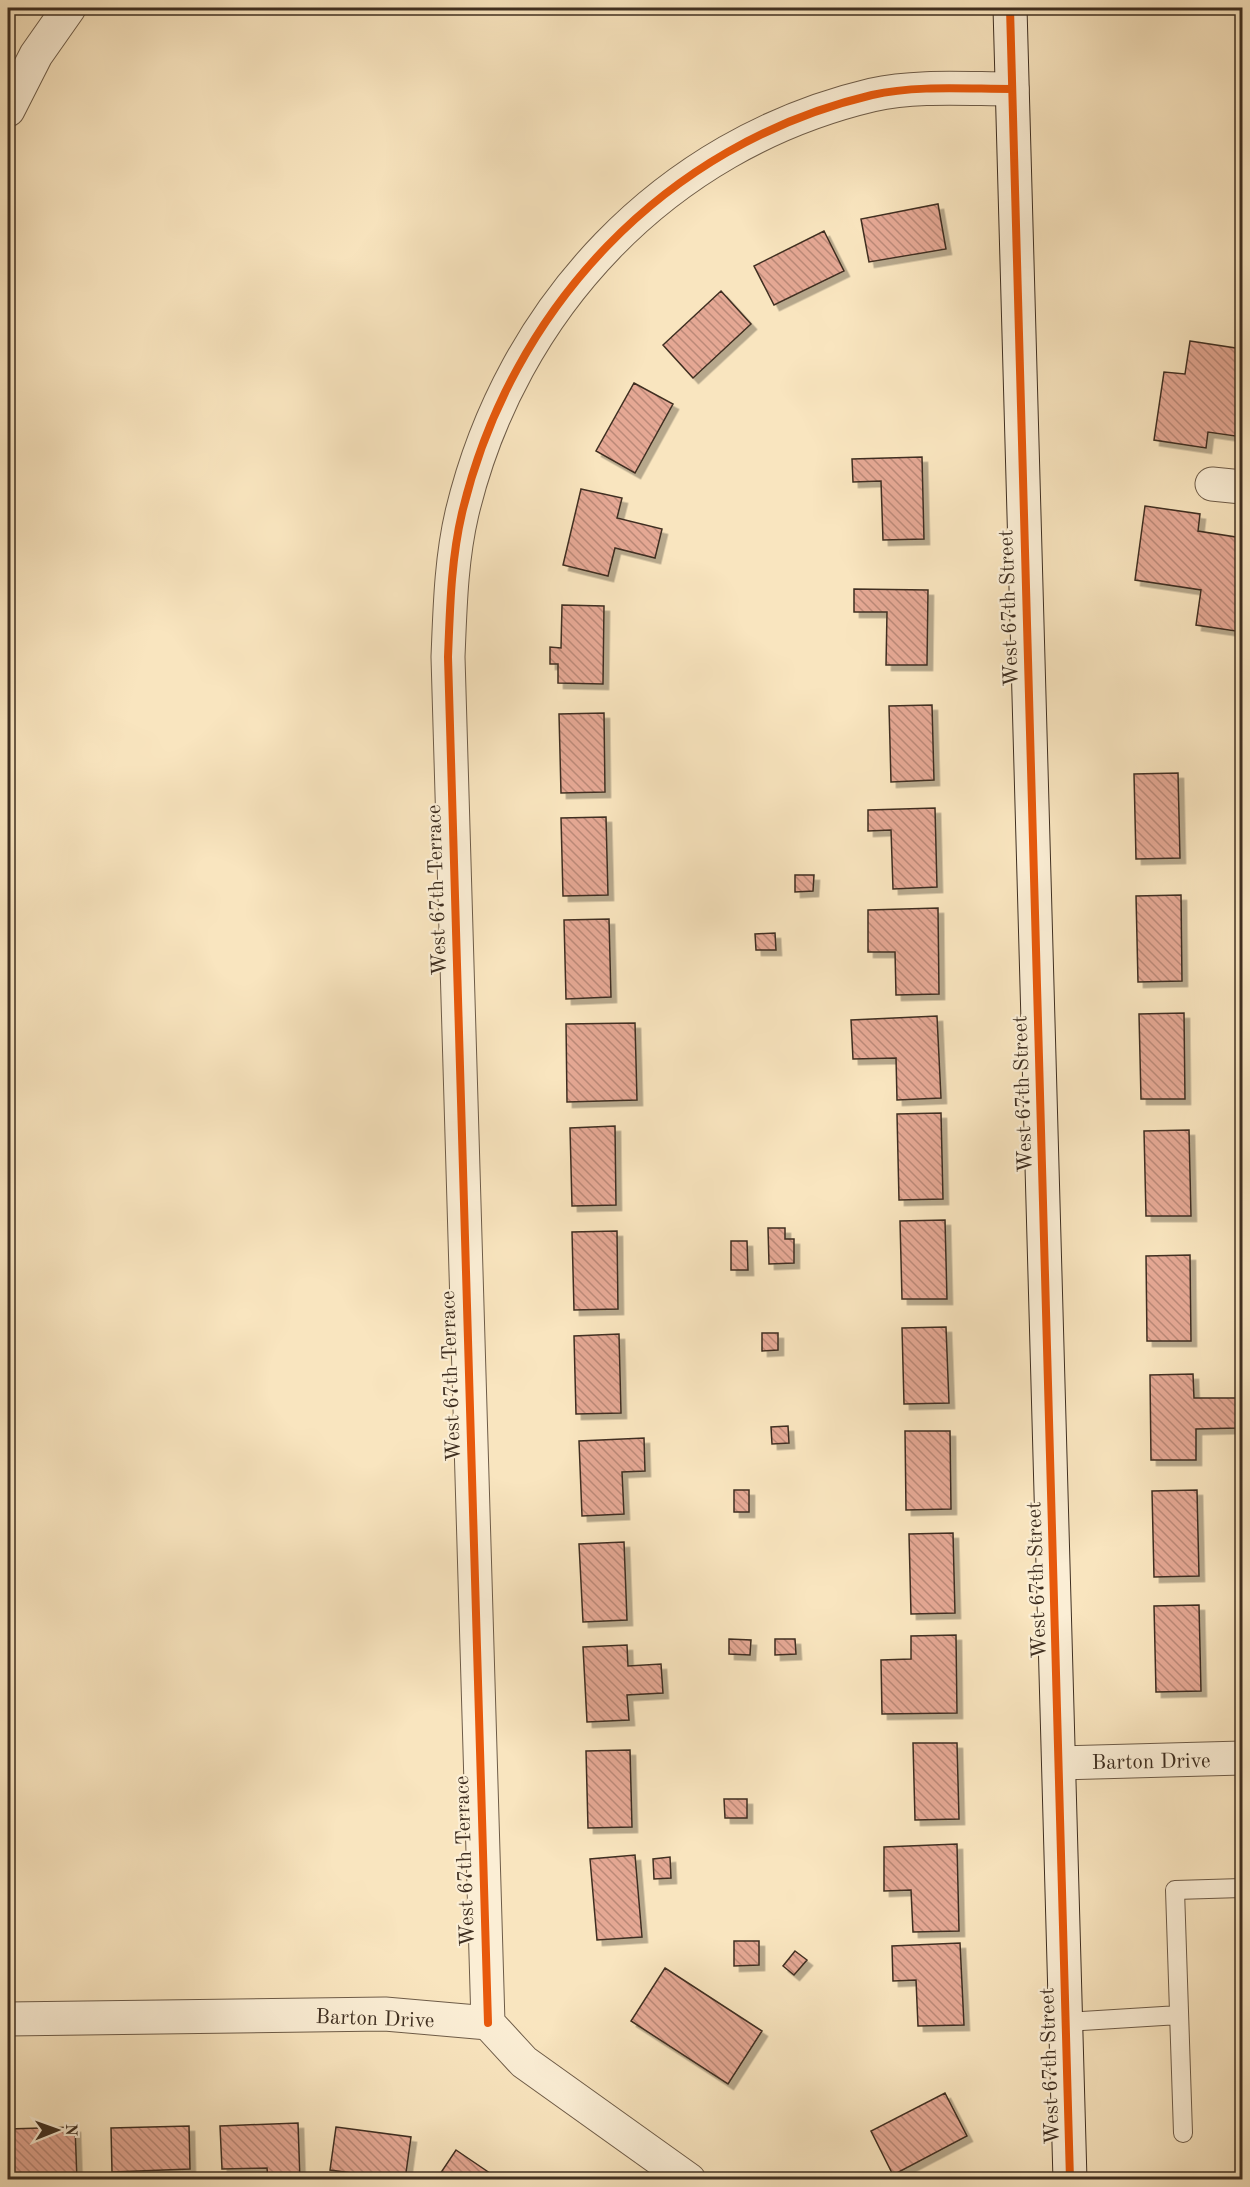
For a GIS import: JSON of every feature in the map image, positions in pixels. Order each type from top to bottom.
[{"type":"street","points":[[8,110],[36,55],[69,8]]},
{"type":"street","name":"West 67th Street","points":[[1010,8],[1070,2180]]},
{"type":"street","name":"West 67th Terrace","points":[[489,2024],[448,657],[451,575],[469,487],[492,418],[535,334],[602,250],[642,213],[687,179],[733,149],[802,116],[874,95],[944,88],[1012,89]]},
{"type":"street","name":"Barton Drive","points":[[1059,1763],[1242,1758]]},
{"type":"street","name":"Barton Drive","points":[[8,2019],[386,2014],[489,2024]]},
{"type":"street","points":[[489,2024],[524,2062],[689,2180]]},
{"type":"lane","points":[[1183,2133],[1175,1890],[1242,1888]]},
{"type":"lane","points":[[1066,2022],[1179,2015]]},
{"type":"building","points":[[938,204],[946,249],[869,262],[861,219]]},
{"type":"building","points":[[824,231],[844,271],[774,305],[754,266]]},
{"type":"building","points":[[721,291],[751,324],[693,378],[663,345]]},
{"type":"building","points":[[1190,341],[1242,349],[1242,437],[1208,432],[1206,448],[1154,440],[1164,372],[1185,374]]},
{"type":"building","points":[[634,383],[673,404],[635,473],[596,451]]},
{"type":"building","points":[[922,457],[924,539],[883,540],[881,481],[853,482],[852,459]]},
{"type":"building","points":[[581,489],[622,498],[617,518],[662,529],[655,558],[615,548],[608,576],[563,565]]},
{"type":"building","points":[[1145,506],[1200,514],[1198,531],[1242,538],[1242,632],[1196,625],[1201,590],[1135,580]]},
{"type":"building","points":[[854,589],[928,590],[927,665],[886,665],[887,612],[854,612]]},
{"type":"building","points":[[562,605],[604,606],[603,684],[558,683],[558,664],[550,664],[550,647],[561,648]]},
{"type":"building","points":[[932,705],[934,780],[891,782],[889,706]]},
{"type":"building","points":[[604,713],[605,792],[561,793],[559,714]]},
{"type":"building","points":[[1178,773],[1180,858],[1136,859],[1134,774]]},
{"type":"building","points":[[935,808],[937,887],[893,889],[891,830],[868,831],[868,810]]},
{"type":"building","points":[[606,817],[608,895],[563,896],[561,818]]},
{"type":"building","points":[[795,875],[814,875],[813,891],[795,892]]},
{"type":"building","points":[[1181,895],[1182,981],[1138,982],[1136,896]]},
{"type":"building","points":[[938,908],[939,994],[896,995],[895,952],[868,952],[868,910]]},
{"type":"building","points":[[609,919],[611,997],[566,999],[564,920]]},
{"type":"building","points":[[775,933],[776,950],[756,950],[755,934]]},
{"type":"building","points":[[1184,1013],[1185,1099],[1141,1099],[1139,1014]]},
{"type":"building","points":[[937,1016],[941,1098],[897,1100],[896,1058],[853,1059],[851,1020]]},
{"type":"building","points":[[635,1023],[637,1100],[567,1102],[566,1024]]},
{"type":"building","points":[[941,1113],[943,1199],[899,1200],[897,1114]]},
{"type":"building","points":[[615,1126],[616,1205],[572,1206],[570,1128]]},
{"type":"building","points":[[1189,1130],[1191,1216],[1146,1216],[1144,1131]]},
{"type":"building","points":[[945,1220],[947,1299],[902,1299],[900,1221]]},
{"type":"building","points":[[768,1228],[785,1228],[785,1239],[794,1239],[794,1263],[769,1264]]},
{"type":"building","points":[[617,1231],[618,1309],[574,1310],[572,1232]]},
{"type":"building","points":[[731,1241],[747,1241],[748,1270],[731,1270]]},
{"type":"building","points":[[1190,1255],[1191,1341],[1147,1341],[1146,1256]]},
{"type":"building","points":[[946,1327],[949,1403],[904,1404],[902,1328]]},
{"type":"building","points":[[762,1333],[778,1333],[778,1350],[762,1351]]},
{"type":"building","points":[[619,1334],[621,1413],[576,1414],[574,1336]]},
{"type":"building","points":[[1193,1374],[1194,1398],[1237,1398],[1237,1428],[1196,1429],[1196,1460],[1151,1460],[1150,1375]]},
{"type":"building","points":[[788,1426],[789,1443],[772,1444],[771,1427]]},
{"type":"building","points":[[905,1431],[950,1431],[951,1509],[906,1510]]},
{"type":"building","points":[[644,1438],[645,1471],[622,1472],[624,1514],[582,1516],[579,1441]]},
{"type":"building","points":[[734,1490],[749,1490],[749,1512],[734,1512]]},
{"type":"building","points":[[1197,1490],[1199,1576],[1154,1577],[1152,1491]]},
{"type":"building","points":[[953,1533],[955,1613],[911,1614],[909,1534]]},
{"type":"building","points":[[624,1542],[627,1620],[583,1622],[579,1544]]},
{"type":"building","points":[[1199,1605],[1201,1691],[1156,1692],[1154,1606]]},
{"type":"building","points":[[956,1635],[957,1713],[882,1714],[881,1660],[911,1659],[911,1636]]},
{"type":"building","points":[[729,1639],[751,1640],[750,1655],[729,1654]]},
{"type":"building","points":[[775,1639],[795,1639],[796,1654],[775,1655]]},
{"type":"building","points":[[627,1645],[628,1666],[661,1664],[663,1693],[627,1695],[629,1720],[587,1722],[583,1647]]},
{"type":"building","points":[[913,1743],[957,1743],[959,1819],[915,1820]]},
{"type":"building","points":[[630,1750],[632,1827],[588,1828],[586,1751]]},
{"type":"building","points":[[724,1799],[747,1799],[747,1818],[725,1818]]},
{"type":"building","points":[[957,1844],[959,1931],[913,1932],[911,1890],[884,1891],[884,1847]]},
{"type":"building","points":[[635,1855],[642,1937],[597,1940],[590,1859]]},
{"type":"building","points":[[670,1857],[671,1878],[654,1879],[653,1859]]},
{"type":"building","points":[[734,1941],[759,1941],[759,1965],[734,1966]]},
{"type":"building","points":[[960,1943],[964,2025],[918,2026],[916,1980],[893,1981],[892,1946]]},
{"type":"building","points":[[795,1951],[807,1960],[794,1975],[783,1966]]},
{"type":"building","points":[[665,1968],[762,2031],[728,2084],[631,2021]]},
{"type":"building","points":[[945,2093],[967,2136],[893,2175],[871,2131]]},
{"type":"building","points":[[298,2123],[300,2180],[268,2180],[267,2168],[222,2169],[220,2126]]},
{"type":"building","points":[[189,2126],[190,2169],[112,2172],[111,2128]]},
{"type":"building","points":[[75,2127],[77,2180],[15,2180],[15,2175],[8,2175],[8,2129]]},
{"type":"building","points":[[336,2127],[411,2137],[405,2180],[330,2170]]},
{"type":"building","points":[[456,2150],[500,2180],[436,2180]]},
{"type":"cycle path","points":[[1010,8],[1070,2180]]},
{"type":"cycle path","points":[[488,2023],[448,657],[453,566],[462,513],[485,438],[518,368],[559,304],[608,246],[664,195],[728,152],[797,119],[872,95],[924,89],[1012,89]]}]
